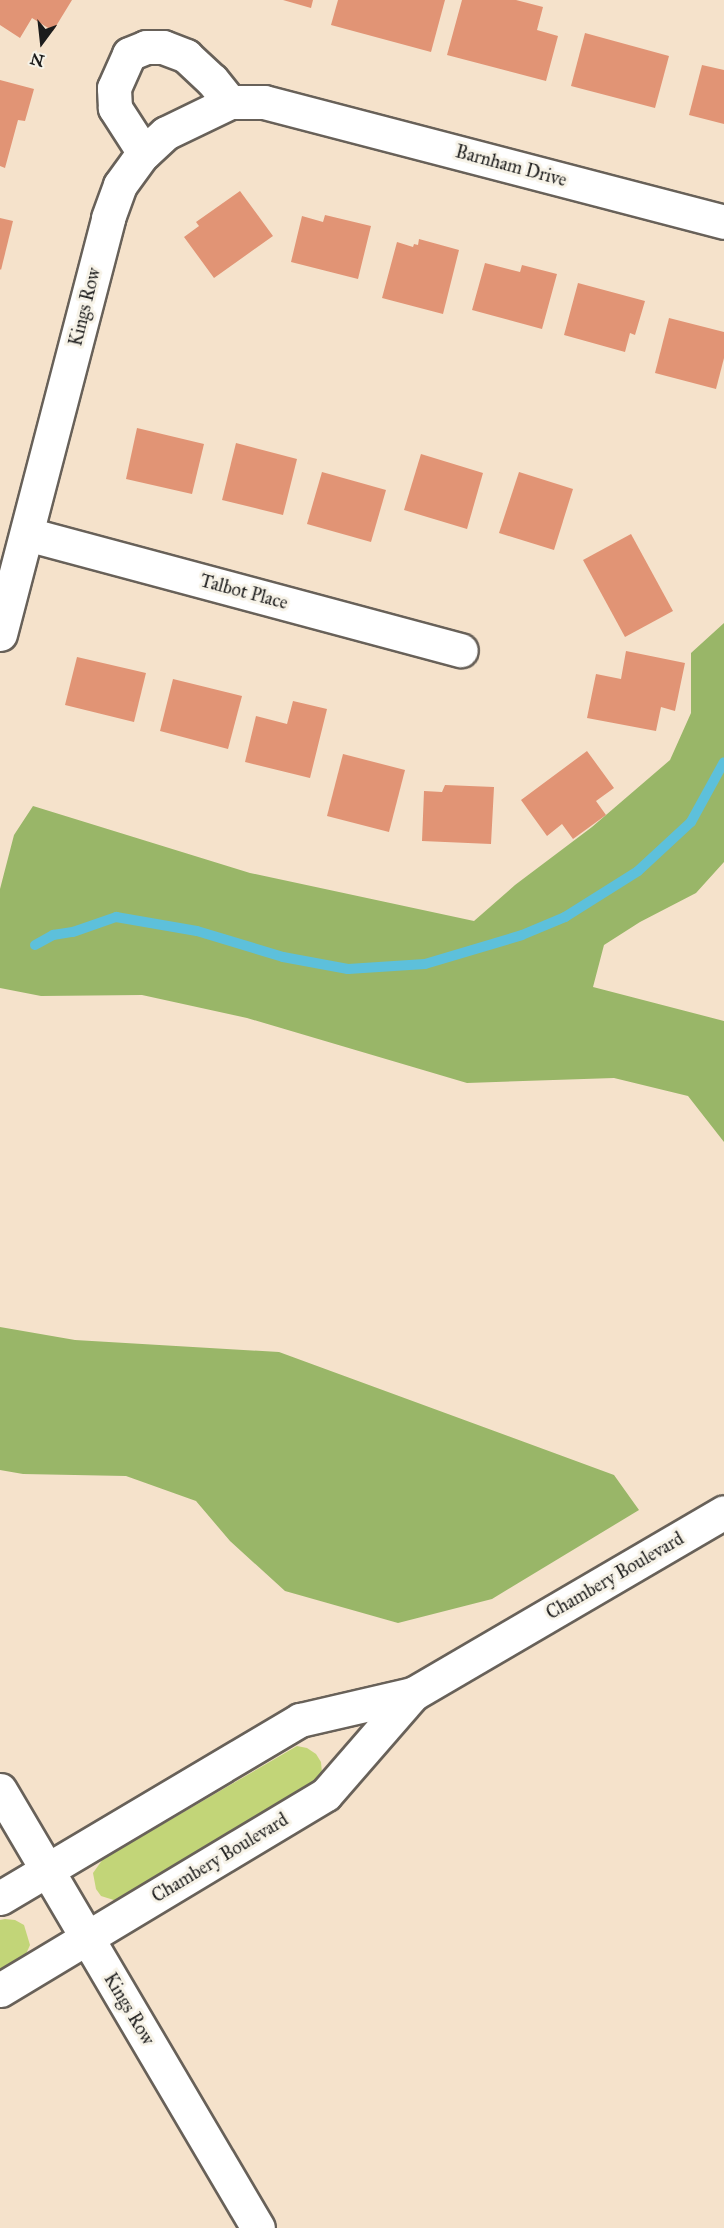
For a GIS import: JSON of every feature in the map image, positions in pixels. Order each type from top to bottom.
[{"type":"street","points":[[144,153],[115,108],[114,88],[129,54],[146,47],[163,47],[186,56],[212,80],[230,102]]},
{"type":"street","name":"Kings Row","points":[[0,634],[108,218],[120,185],[144,153],[166,133],[230,102],[264,102],[299,110]]},
{"type":"street","name":"Barnham Drive","points":[[299,110],[724,222]]},
{"type":"street","name":"Talbot Place","points":[[27,534],[461,650]]},
{"type":"street","name":"Chambery Boulevard","points":[[0,1898],[300,1720],[413,1694],[724,1512]]},
{"type":"street","name":"Chambery Boulevard","points":[[0,1990],[326,1794],[413,1694]]},
{"type":"street","name":"Kings Row","points":[[0,1790],[258,2228]]},
{"type":"green space","points":[[724,623],[724,862],[696,893],[640,922],[604,945],[593,987],[724,1021],[724,1142],[688,1096],[614,1078],[467,1083],[247,1018],[142,995],[41,996],[0,988],[0,889],[14,835],[33,806],[250,873],[474,921],[515,885],[592,827],[670,760],[691,713],[691,653]]},
{"type":"green space","points":[[0,1327],[75,1340],[279,1352],[614,1475],[639,1510],[492,1599],[398,1623],[285,1591],[230,1541],[196,1501],[126,1476],[23,1474],[0,1470]]},
{"type":"green space","points":[[297,1746],[307,1748],[316,1754],[321,1762],[322,1773],[318,1782],[117,1901],[101,1896],[96,1889],[93,1873],[103,1859]]},
{"type":"green space","points":[[0,1920],[15,1920],[24,1925],[30,1945],[26,1954],[0,1971]]},
{"type":"building","points":[[0,0],[72,0],[53,31],[32,18],[20,38],[0,25]]},
{"type":"building","points":[[283,0],[313,0],[311,8]]},
{"type":"building","points":[[338,0],[445,0],[431,52],[331,25]]},
{"type":"building","points":[[462,0],[516,0],[543,7],[537,30],[558,36],[546,81],[447,55]]},
{"type":"building","points":[[585,33],[669,56],[655,108],[571,86]]},
{"type":"building","points":[[702,65],[724,70],[724,124],[689,115]]},
{"type":"building","points":[[0,80],[34,89],[25,121],[18,120],[5,168],[0,166]]},
{"type":"building","points":[[240,191],[273,236],[214,278],[184,237],[199,226],[196,222]]},
{"type":"building","points":[[325,215],[371,226],[358,279],[291,262],[302,216],[323,222]]},
{"type":"building","points":[[0,218],[13,221],[1,270],[0,269]]},
{"type":"building","points":[[419,239],[459,250],[443,314],[382,298],[397,242],[413,247],[414,244],[418,245]]},
{"type":"building","points":[[485,263],[520,272],[522,265],[557,274],[542,329],[472,310]]},
{"type":"building","points":[[578,283],[645,301],[635,335],[630,333],[625,352],[564,335]]},
{"type":"building","points":[[669,318],[724,332],[724,358],[716,389],[655,373]]},
{"type":"building","points":[[137,428],[204,444],[192,494],[126,479]]},
{"type":"building","points":[[236,443],[297,459],[283,515],[222,500]]},
{"type":"building","points":[[421,454],[483,473],[467,529],[404,510]]},
{"type":"building","points":[[322,472],[386,490],[371,542],[307,524]]},
{"type":"building","points":[[519,472],[573,489],[554,550],[499,533]]},
{"type":"building","points":[[631,534],[673,611],[625,637],[583,560]]},
{"type":"building","points":[[626,651],[685,663],[675,711],[661,707],[656,731],[587,718],[596,674],[621,679]]},
{"type":"building","points":[[77,657],[146,673],[134,722],[65,705]]},
{"type":"building","points":[[173,679],[242,696],[228,749],[160,731]]},
{"type":"building","points":[[293,701],[327,709],[310,778],[245,762],[256,716],[287,724]]},
{"type":"building","points":[[587,751],[614,788],[596,801],[606,815],[573,839],[562,824],[547,836],[521,800]]},
{"type":"building","points":[[343,754],[405,770],[389,832],[327,816]]},
{"type":"building","points":[[445,785],[494,787],[491,844],[422,841],[424,791],[442,792]]},
{"type":"waterway","points":[[35,945],[53,935],[73,932],[116,917],[197,931],[283,957],[348,969],[425,964],[522,935],[565,917],[638,871],[691,822],[724,762]]}]
